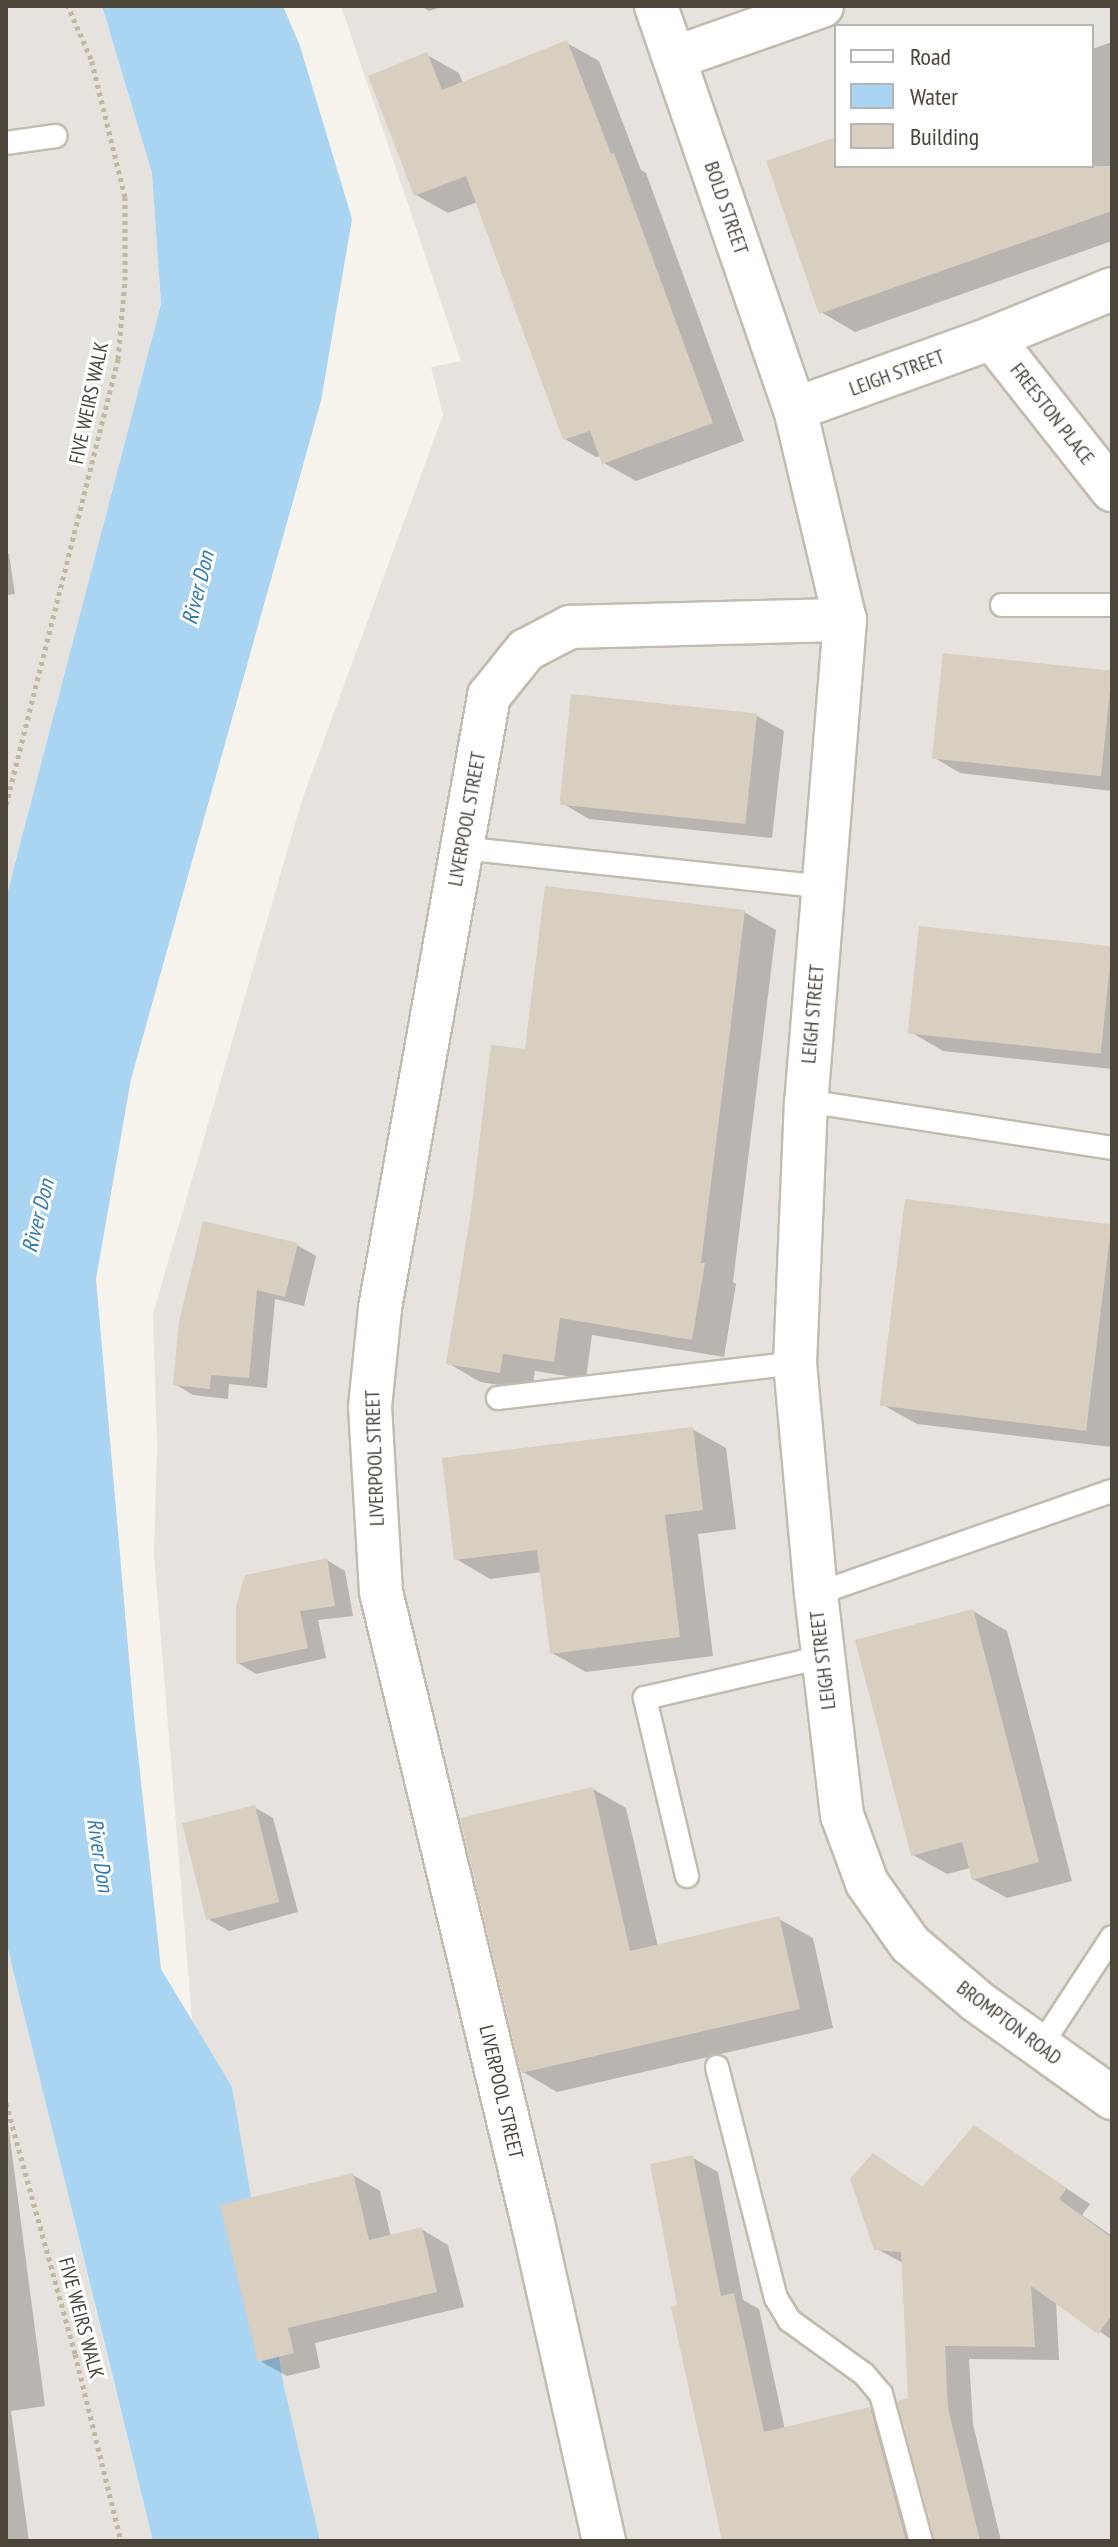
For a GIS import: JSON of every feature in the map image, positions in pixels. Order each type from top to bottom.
[{"type":"street","name":"BOLD STREET","points":[[656,6],[795,409]]},
{"type":"street","points":[[674,58],[822,6]]},
{"type":"street","name":"LEIGH STREET","points":[[910,1944],[867,1883],[842,1815],[816,1594],[795,1363],[806,1101],[845,620],[795,409],[992,338],[1112,289]]},
{"type":"street","name":"FREESTON PLACE","points":[[992,338],[1112,490]]},
{"type":"street","name":"LIVERPOOL STREET","points":[[604,2541],[533,2224],[381,1592],[370,1407],[379,1322],[489,696],[526,650],[570,627],[845,620]]},
{"type":"street","name":"BROMPTON ROAD","points":[[910,1944],[978,2002],[1112,2098]]},
{"type":"lane","points":[[6,143],[56,136]]},
{"type":"lane","points":[[1002,605],[1112,605]]},
{"type":"lane","points":[[461,848],[823,887]]},
{"type":"lane","points":[[806,1101],[1112,1148]]},
{"type":"lane","points":[[498,1398],[795,1363]]},
{"type":"lane","points":[[816,1594],[1112,1491]]},
{"type":"lane","points":[[687,1876],[645,1698],[823,1657]]},
{"type":"lane","points":[[1040,2047],[1112,1937]]},
{"type":"lane","points":[[717,2067],[776,2298],[789,2320],[864,2374],[881,2394],[921,2541]]},
{"type":"path","name":"FIVE WEIRS WALK","points":[[6,805],[118,359],[125,280],[125,197],[91,59],[68,6]]},
{"type":"path","name":"FIVE WEIRS WALK","points":[[6,2103],[75,2354],[121,2541]]},
{"type":"shaded area","points":[[6,6],[102,6],[152,173],[161,304],[6,898]]},
{"type":"shaded area","points":[[341,6],[1112,6],[1112,2541],[283,2541],[207,2203],[154,1554],[157,1445],[153,1314],[302,800],[443,415],[431,367],[461,361]]},
{"type":"shaded area","points":[[6,1940],[112,2376],[153,2541],[6,2541]]},
{"type":"water","name":"River Don","points":[[102,6],[283,6],[300,46],[352,219],[321,401],[131,1079],[96,1279],[134,1716],[161,1969],[232,2087],[284,2387],[320,2541],[153,2541],[6,1941],[6,898],[161,304],[152,173]]},
{"type":"building","points":[[567,40],[611,154],[614,153],[713,423],[602,464],[590,431],[563,440],[466,176],[414,196],[368,76],[427,52],[442,90]]},
{"type":"building","points":[[834,138],[834,168],[1112,166],[1112,211],[819,314],[766,161]]},
{"type":"building","points":[[943,653],[1112,671],[1101,776],[932,758]]},
{"type":"building","points":[[571,694],[757,714],[745,824],[559,804]]},
{"type":"building","points":[[545,886],[745,910],[701,1263],[705,1263],[692,1340],[560,1318],[554,1362],[503,1354],[500,1373],[446,1364],[471,1211],[491,1045],[525,1049]]},
{"type":"building","points":[[919,926],[1112,946],[1101,1054],[908,1033]]},
{"type":"building","points":[[905,1199],[1111,1224],[1086,1431],[880,1405]]},
{"type":"building","points":[[203,1221],[298,1243],[285,1297],[257,1290],[249,1378],[211,1375],[210,1389],[173,1385],[179,1322]]},
{"type":"building","points":[[693,1427],[703,1510],[665,1515],[680,1637],[550,1654],[537,1550],[454,1560],[442,1458]]},
{"type":"building","points":[[327,1558],[335,1606],[300,1611],[308,1648],[236,1664],[236,1606],[245,1575]]},
{"type":"building","points":[[973,1609],[1039,1862],[972,1880],[962,1842],[911,1856],[855,1640]]},
{"type":"building","points":[[593,1787],[630,1951],[779,1916],[800,2009],[521,2073],[460,1818]]},
{"type":"building","points":[[255,1805],[279,1902],[206,1920],[182,1823]]},
{"type":"building","points":[[974,2125],[1067,2188],[1059,2199],[1112,2238],[1112,2315],[1098,2334],[1031,2286],[1035,2347],[945,2346],[948,2408],[980,2541],[935,2541],[897,2401],[908,2398],[901,2252],[874,2250],[850,2179],[873,2153],[922,2187]]},
{"type":"building","points":[[693,2155],[721,2296],[734,2293],[764,2432],[870,2407],[906,2541],[722,2541],[671,2307],[677,2305],[650,2164]]},
{"type":"building","points":[[353,2173],[369,2240],[422,2227],[437,2292],[288,2328],[294,2353],[258,2362],[220,2205]]}]
